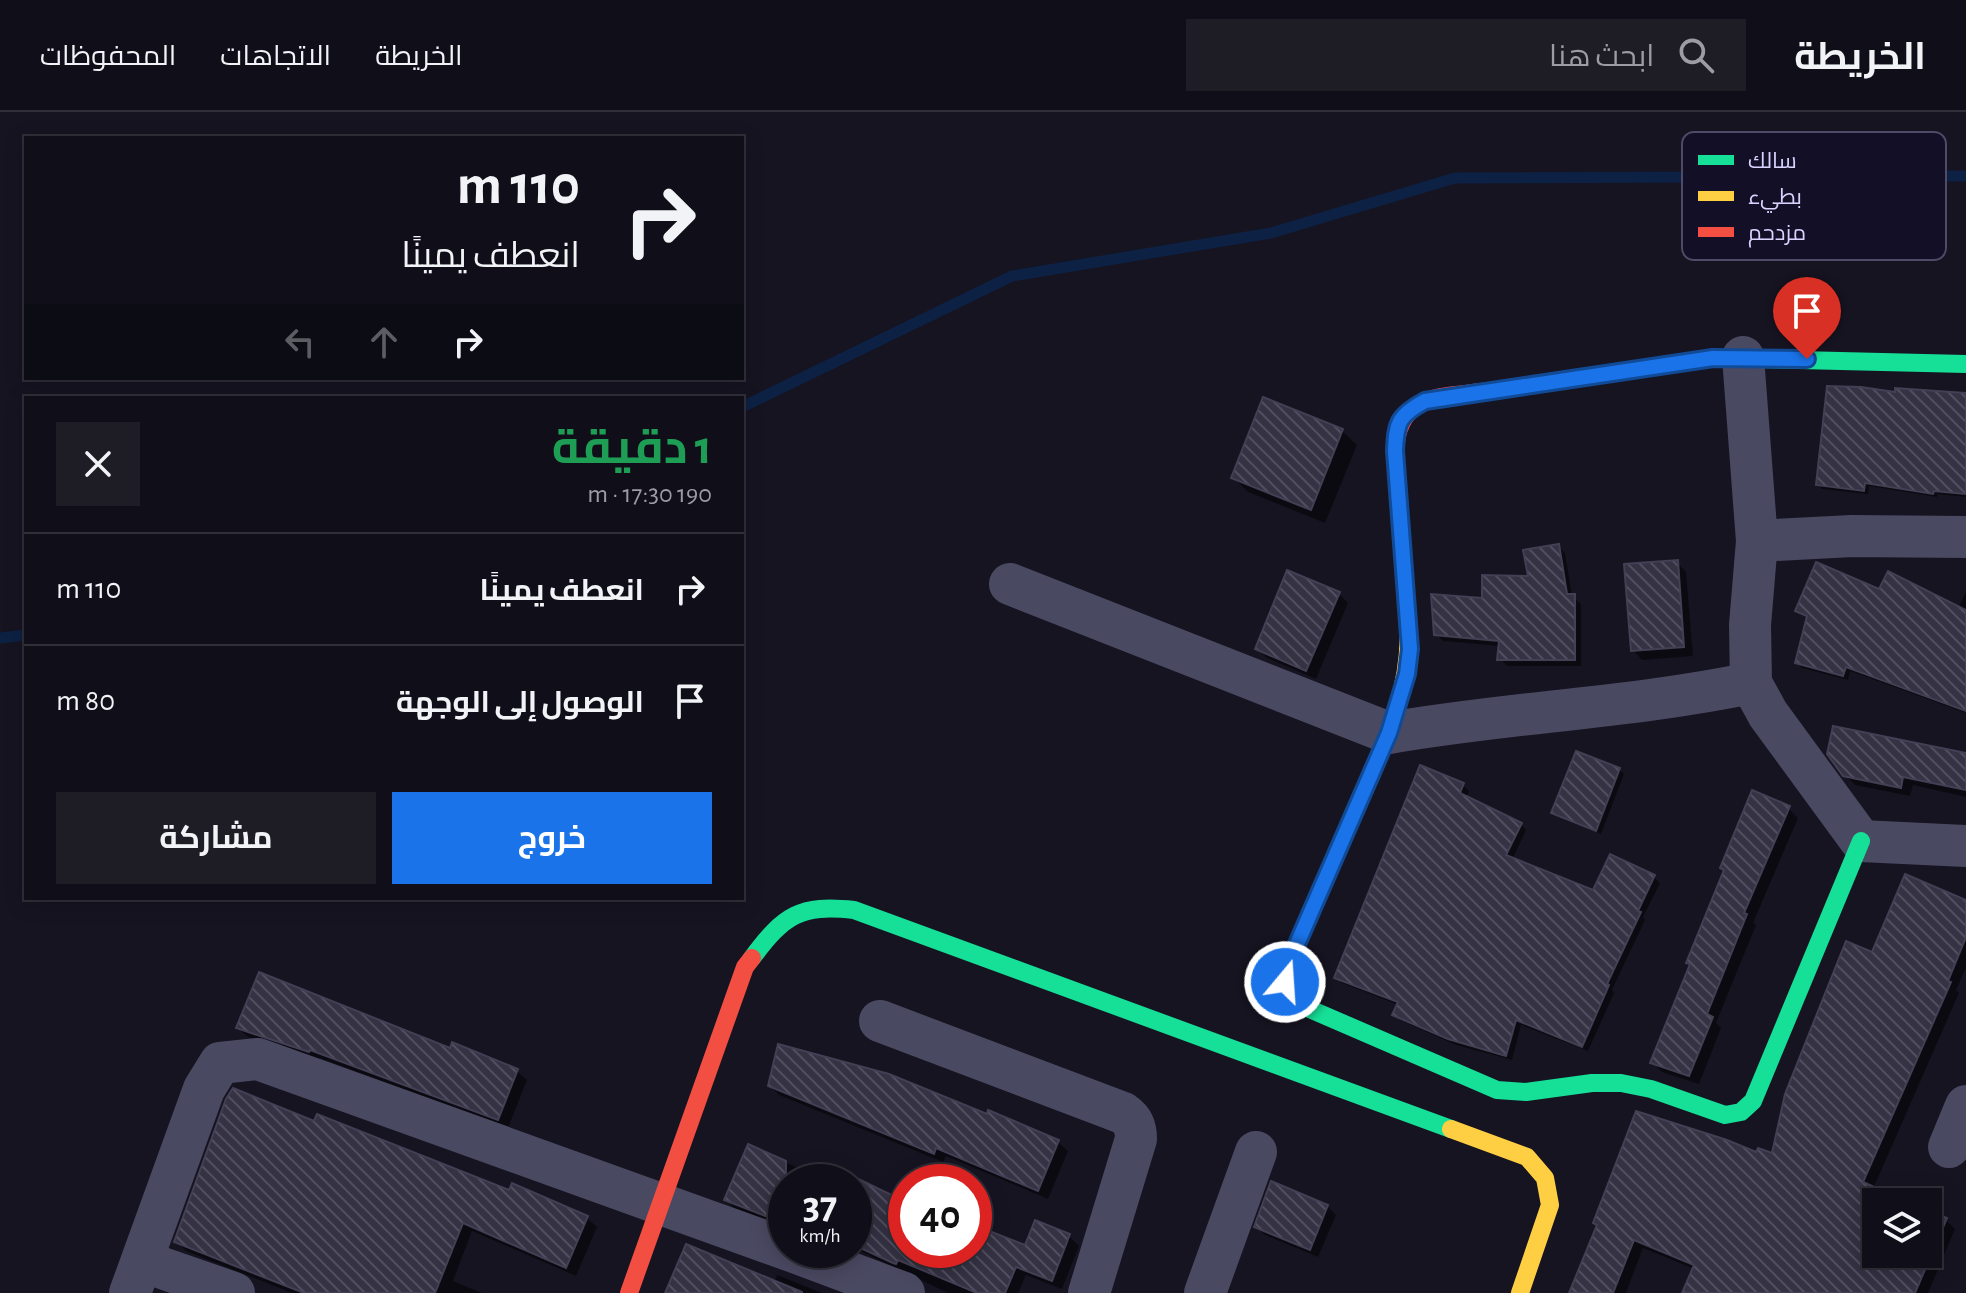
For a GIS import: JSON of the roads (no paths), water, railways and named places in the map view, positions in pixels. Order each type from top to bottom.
[{"type":"street","points":[[1743,357],[1757,541],[1750,625],[1751,683],[1768,714],[1861,841]]},
{"type":"street","points":[[1861,841],[1753,1101],[1745,1111],[1725,1115],[1633,1084],[1608,1082],[1521,1094],[1497,1090],[1305,1007],[1291,996],[1285,982],[1287,967],[1389,733],[1407,674],[1410,649],[1395,451],[1396,430],[1405,411],[1425,401],[1713,358],[1966,364]]},
{"type":"street","points":[[1757,541],[1852,536],[1966,537]]},
{"type":"street","points":[[1010,584],[1389,733],[1445,723],[1648,701],[1751,683]]},
{"type":"street","points":[[1861,841],[1966,846]]},
{"type":"street","points":[[629,1293],[745,967],[767,937],[791,918],[816,907],[854,910],[1527,1157],[1545,1178],[1550,1205],[1520,1293]]},
{"type":"street","points":[[880,1021],[1123,1113],[1131,1119],[1136,1128],[1136,1139],[1089,1293]]},
{"type":"street","points":[[234,1293],[136,1277],[204,1089],[220,1063],[239,1059],[258,1059],[768,1242]]},
{"type":"street","points":[[1949,1147],[1966,1106]]},
{"type":"street","points":[[1205,1293],[1256,1152]]},
{"type":"street","points":[[838,1268],[904,1293]]},
{"type":"waterway","points":[[1946,176],[1966,176]]},
{"type":"waterway","points":[[744,406],[1012,276],[1271,233],[1455,178],[1682,177]]},
{"type":"waterway","points":[[0,638],[24,635]]}]
